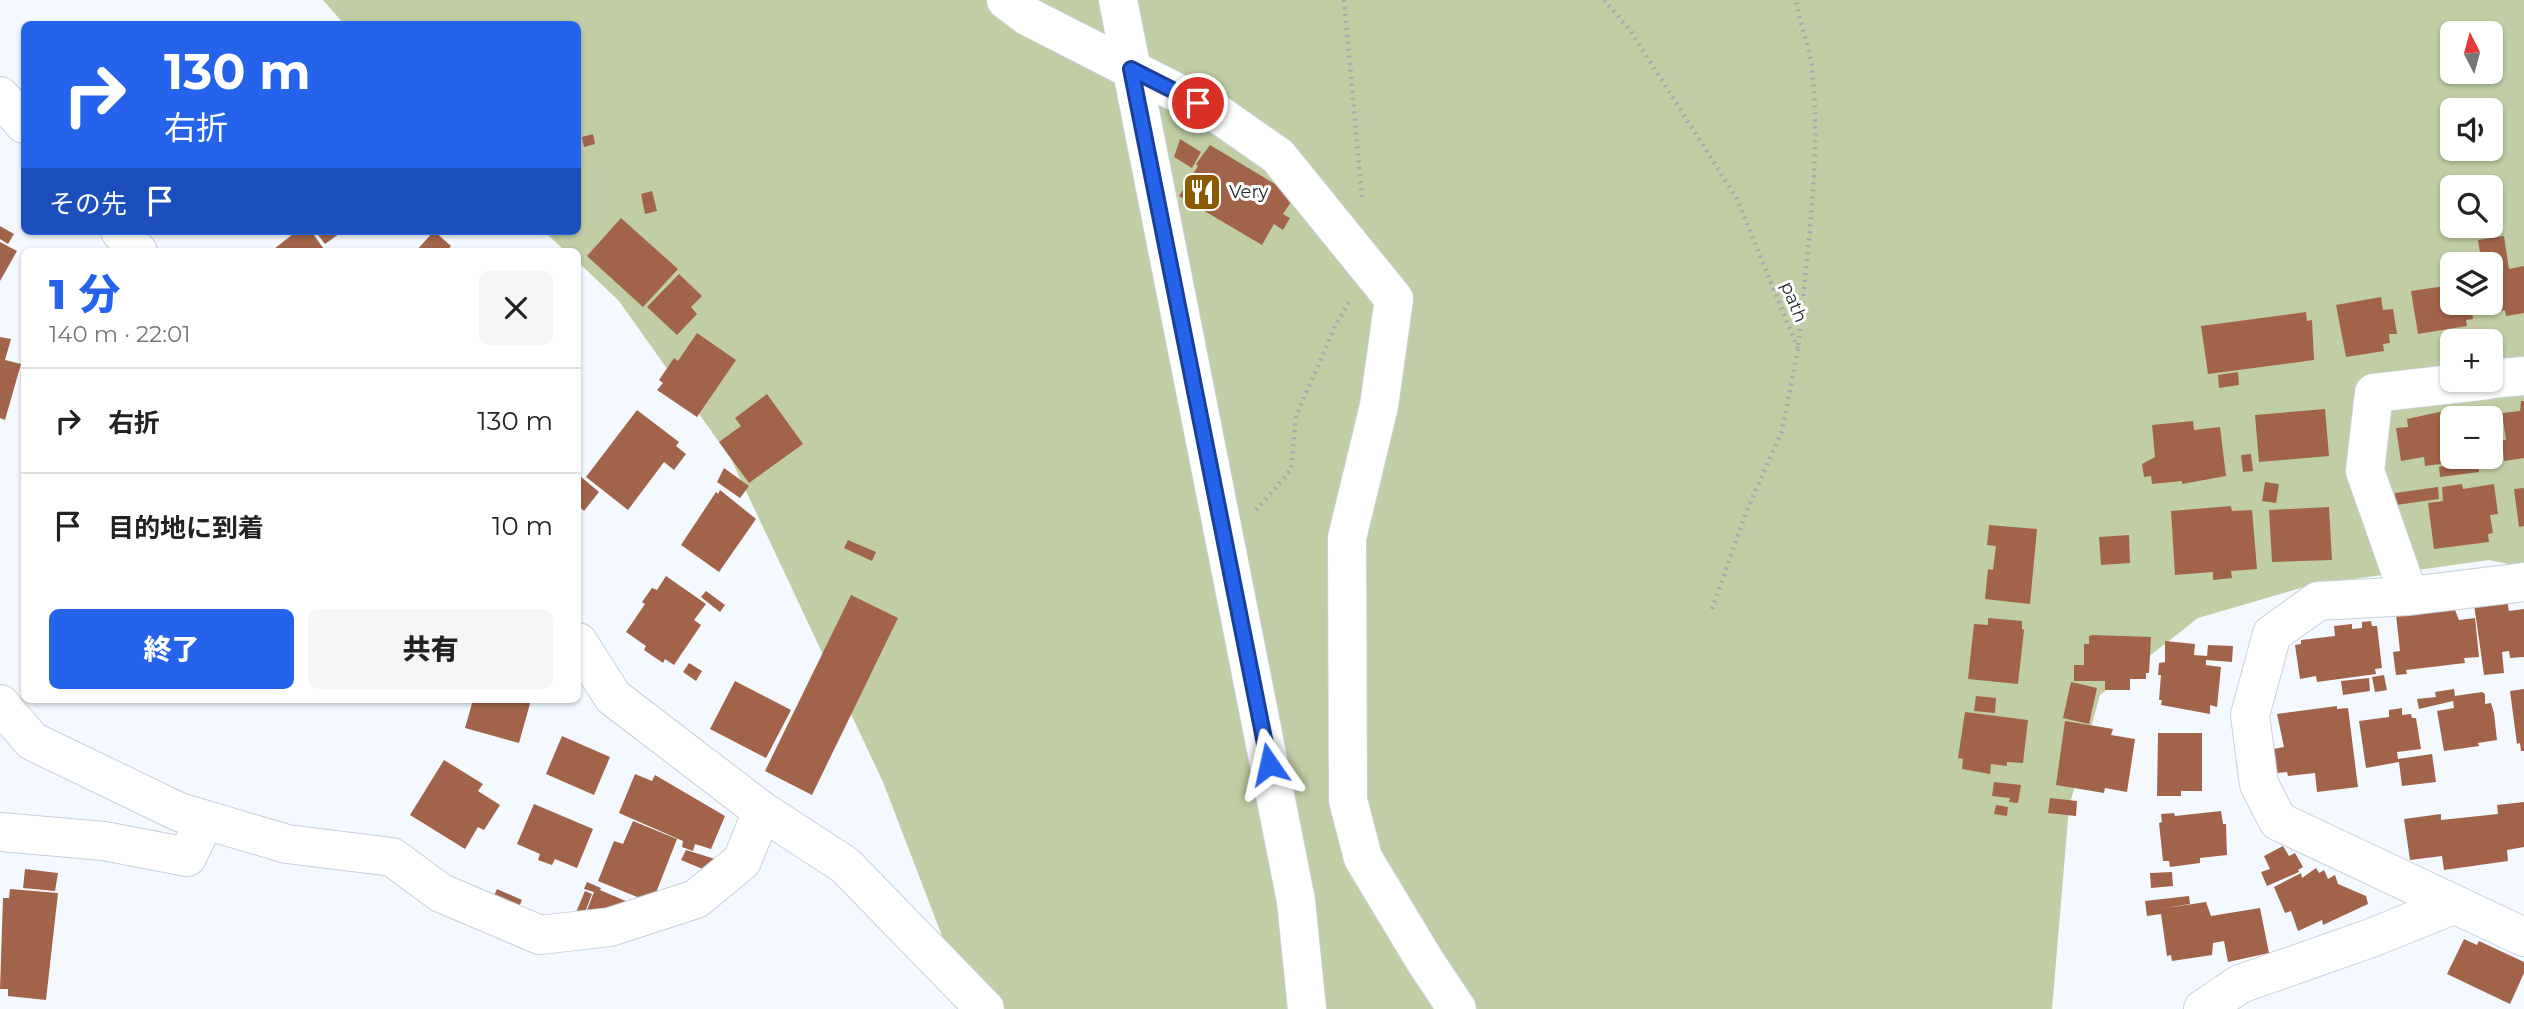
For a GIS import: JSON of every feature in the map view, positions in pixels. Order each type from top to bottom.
[{"type":"street","points":[[1006,0],[1027,16],[1215,112],[1278,156],[1394,299],[1378,406],[1347,538],[1349,800],[1363,858],[1457,1009]]},
{"type":"street","points":[[1118,0],[1296,901],[1307,1009]]},
{"type":"street","points":[[0,96],[21,120]]},
{"type":"street","points":[[2503,378],[2524,376]]},
{"type":"street","points":[[2409,596],[2365,471],[2374,393],[2440,386]]},
{"type":"street","points":[[2524,582],[2409,596],[2318,601],[2272,634],[2250,715],[2259,784],[2278,821],[2524,937]]},
{"type":"street","points":[[581,647],[613,697],[762,811],[845,865],[985,1009]]},
{"type":"street","points":[[0,704],[32,741],[179,812],[287,844],[392,857],[441,892],[540,935],[610,928],[696,899],[742,861],[762,811]]},
{"type":"street","points":[[0,832],[104,841],[187,857],[205,820]]},
{"type":"street","points":[[2203,1009],[2240,984],[2371,938],[2454,905]]},
{"type":"path","points":[[1344,0],[1363,201]]},
{"type":"path","name":"path","points":[[1604,0],[1630,30],[1737,199],[1798,349]]},
{"type":"path","name":"path","points":[[1796,0],[1798,23],[1812,65],[1815,162],[1798,349]]},
{"type":"path","points":[[1226,545],[1291,470],[1296,416],[1335,327],[1370,267]]},
{"type":"path","points":[[1712,609],[1746,510],[1782,431],[1798,349]]},
{"type":"green space","points":[[323,0],[2524,0],[2524,567],[2489,560],[2311,585],[2198,618],[2100,695],[2069,807],[2052,1009],[970,1009],[883,782],[731,459],[619,301],[581,265],[581,248],[562,248],[548,235],[581,235],[581,21],[341,21]]},
{"type":"building","points":[[593,134],[595,144],[584,147],[582,137]]},
{"type":"building","points":[[1180,139],[1201,152],[1192,168],[1174,157]]},
{"type":"building","points":[[1210,145],[1295,196],[1283,214],[1290,218],[1283,230],[1274,224],[1262,245],[1179,196]]},
{"type":"building","points":[[652,191],[657,211],[645,214],[641,194]]},
{"type":"building","points":[[621,218],[678,269],[643,307],[587,256]]},
{"type":"building","points":[[0,226],[14,234],[8,244],[0,239]]},
{"type":"building","points":[[292,235],[314,235],[323,248],[275,248]]},
{"type":"building","points":[[318,235],[337,235],[325,244]]},
{"type":"building","points":[[430,235],[439,235],[451,246],[449,248],[419,248]]},
{"type":"building","points":[[2503,236],[2509,269],[2524,266],[2524,313],[2506,316],[2503,310],[2503,252],[2480,252],[2478,240]]},
{"type":"building","points":[[0,242],[17,251],[0,281]]},
{"type":"building","points":[[679,274],[702,296],[691,307],[697,314],[677,335],[647,307]]},
{"type":"building","points":[[2440,287],[2440,315],[2472,315],[2473,319],[2466,320],[2467,326],[2418,334],[2411,291]]},
{"type":"building","points":[[2381,297],[2383,310],[2393,309],[2397,334],[2389,334],[2390,343],[2383,344],[2384,351],[2346,357],[2336,305]]},
{"type":"building","points":[[2306,312],[2307,321],[2312,320],[2314,360],[2208,374],[2201,326]]},
{"type":"building","points":[[697,333],[736,360],[697,417],[657,390],[663,383],[659,380],[674,358],[678,361]]},
{"type":"building","points":[[0,337],[11,339],[5,360],[21,364],[5,420],[0,418]]},
{"type":"building","points":[[2238,372],[2239,385],[2219,388],[2218,375]]},
{"type":"building","points":[[767,394],[803,444],[749,483],[719,442],[741,426],[735,418]]},
{"type":"building","points":[[2521,401],[2524,401],[2524,458],[2504,461],[2503,440],[2506,440],[2503,413],[2520,411]]},
{"type":"building","points":[[2325,409],[2329,456],[2259,462],[2255,415]]},
{"type":"building","points":[[637,410],[679,442],[676,446],[686,454],[674,470],[664,462],[628,510],[586,477]]},
{"type":"building","points":[[2440,412],[2440,464],[2425,466],[2424,457],[2401,461],[2396,428],[2408,427],[2407,419]]},
{"type":"building","points":[[2193,421],[2194,430],[2220,427],[2226,476],[2182,484],[2182,481],[2152,484],[2151,476],[2144,477],[2142,464],[2155,457],[2152,425]]},
{"type":"building","points":[[2251,454],[2253,471],[2243,472],[2241,455]]},
{"type":"building","points":[[2439,467],[2479,469],[2479,472],[2440,477]]},
{"type":"building","points":[[724,468],[749,486],[740,498],[717,482]]},
{"type":"building","points":[[581,477],[599,492],[584,511],[581,508]]},
{"type":"building","points":[[2265,482],[2279,484],[2276,503],[2262,501]]},
{"type":"building","points":[[2462,484],[2463,489],[2494,484],[2498,514],[2490,515],[2493,533],[2488,534],[2489,542],[2434,549],[2428,503],[2443,501],[2442,487]]},
{"type":"building","points":[[2438,487],[2439,499],[2396,505],[2395,493]]},
{"type":"building","points":[[2524,488],[2524,526],[2519,527],[2514,489]]},
{"type":"building","points":[[720,490],[756,519],[719,572],[681,545],[716,492],[718,494]]},
{"type":"building","points":[[2231,506],[2232,511],[2252,510],[2257,569],[2231,571],[2232,578],[2213,580],[2213,572],[2175,575],[2171,511]]},
{"type":"building","points":[[2329,507],[2332,560],[2272,562],[2269,510]]},
{"type":"building","points":[[1989,525],[2037,529],[2030,604],[1985,599],[1988,569],[1993,570],[1996,546],[1987,545]]},
{"type":"building","points":[[2129,535],[2130,563],[2101,565],[2099,537]]},
{"type":"building","points":[[848,540],[876,552],[872,561],[844,548]]},
{"type":"building","points":[[666,576],[706,604],[694,620],[701,625],[674,665],[665,659],[663,663],[644,650],[646,646],[626,632],[645,604],[642,602],[652,588],[657,590]]},
{"type":"building","points":[[706,591],[725,605],[720,612],[701,597]]},
{"type":"building","points":[[851,595],[898,618],[812,795],[765,771]]},
{"type":"building","points":[[2507,600],[2509,611],[2524,609],[2524,657],[2510,658],[2509,651],[2502,652],[2504,673],[2484,675],[2474,604]]},
{"type":"building","points":[[2455,610],[2459,620],[2475,618],[2479,657],[2464,658],[2465,663],[2406,670],[2407,674],[2396,675],[2393,652],[2400,651],[2396,615]]},
{"type":"building","points":[[1988,618],[2022,621],[2024,630],[2018,684],[1968,679],[1974,624],[1988,625]]},
{"type":"building","points":[[2371,621],[2372,626],[2377,626],[2382,668],[2375,669],[2376,674],[2317,682],[2316,676],[2300,679],[2295,645],[2301,644],[2301,640],[2335,636],[2334,626],[2352,624],[2352,629],[2362,628],[2362,622]]},
{"type":"building","points":[[2089,636],[2151,637],[2149,673],[2146,673],[2146,679],[2130,679],[2130,690],[2105,690],[2105,681],[2074,681],[2074,665],[2084,665],[2084,644],[2089,644]]},
{"type":"building","points":[[2165,641],[2195,644],[2194,655],[2207,656],[2208,645],[2233,646],[2232,662],[2206,660],[2206,665],[2221,667],[2217,707],[2210,705],[2210,714],[2161,705],[2161,675],[2158,675],[2159,663],[2165,662]]},
{"type":"building","points":[[689,663],[702,671],[696,681],[683,672]]},
{"type":"building","points":[[2384,675],[2387,690],[2375,692],[2372,677]]},
{"type":"building","points":[[2369,678],[2370,691],[2343,695],[2341,681]]},
{"type":"building","points":[[735,681],[791,710],[766,758],[710,729]]},
{"type":"building","points":[[2071,682],[2097,688],[2089,724],[2063,718]]},
{"type":"building","points":[[2454,689],[2455,696],[2482,692],[2485,694],[2485,704],[2491,703],[2494,713],[2497,740],[2478,743],[2479,746],[2444,751],[2437,711],[2454,708],[2453,701],[2419,709],[2417,699],[2436,697],[2435,692]]},
{"type":"building","points":[[2524,689],[2524,751],[2521,751],[2520,743],[2517,744],[2510,691]]},
{"type":"building","points":[[1976,696],[1996,698],[1995,713],[1974,711]]},
{"type":"building","points":[[472,703],[530,703],[519,743],[465,728]]},
{"type":"building","points":[[2337,706],[2337,709],[2348,708],[2358,787],[2317,792],[2315,773],[2288,776],[2287,772],[2277,773],[2273,749],[2284,747],[2277,714]]},
{"type":"building","points":[[2402,708],[2402,715],[2411,714],[2412,718],[2416,718],[2421,749],[2397,752],[2398,759],[2432,754],[2436,782],[2402,786],[2399,762],[2366,768],[2359,721],[2389,717],[2389,710]]},
{"type":"building","points":[[1965,712],[2028,720],[2023,763],[2007,762],[2007,766],[1991,764],[1990,774],[1962,769],[1963,759],[1958,758]]},
{"type":"building","points":[[2065,721],[2113,729],[2111,735],[2135,739],[2127,792],[2105,788],[2104,793],[2056,785]]},
{"type":"building","points":[[2158,733],[2202,733],[2202,791],[2181,791],[2181,796],[2157,796]]},
{"type":"building","points":[[562,736],[610,757],[594,795],[546,774]]},
{"type":"building","points":[[444,760],[483,784],[478,791],[500,805],[484,830],[478,827],[465,849],[410,815]]},
{"type":"building","points":[[635,774],[652,781],[655,775],[725,816],[711,849],[695,844],[693,851],[682,847],[683,841],[619,813]]},
{"type":"building","points":[[1994,782],[2021,785],[2018,803],[2009,802],[2010,798],[1992,796]]},
{"type":"building","points":[[2050,798],[2077,801],[2076,816],[2048,813]]},
{"type":"building","points":[[2524,802],[2524,847],[2507,850],[2508,861],[2444,870],[2442,856],[2410,860],[2404,819],[2441,814],[2441,820],[2498,814],[2497,805]]},
{"type":"building","points":[[534,804],[593,829],[577,868],[555,859],[552,865],[538,860],[540,854],[517,844]]},
{"type":"building","points":[[1996,805],[2008,807],[2007,816],[1994,814]]},
{"type":"building","points":[[2221,811],[2223,824],[2226,824],[2227,855],[2200,858],[2200,863],[2170,867],[2169,861],[2163,861],[2159,823],[2162,822],[2161,814],[2174,813],[2175,816]]},
{"type":"building","points":[[633,821],[677,839],[652,903],[598,881],[614,841],[623,844]]},
{"type":"building","points":[[2283,846],[2289,856],[2295,853],[2303,867],[2299,872],[2267,886],[2261,872],[2270,869],[2264,856]]},
{"type":"building","points":[[686,850],[715,859],[710,872],[681,860]]},
{"type":"building","points":[[2316,868],[2319,873],[2324,870],[2328,879],[2335,875],[2338,884],[2366,896],[2368,904],[2323,925],[2322,920],[2298,931],[2291,911],[2285,913],[2274,887],[2301,873],[2302,878]]},
{"type":"building","points":[[25,869],[58,873],[55,891],[23,888]]},
{"type":"building","points":[[2172,872],[2173,886],[2151,888],[2150,873]]},
{"type":"building","points":[[587,882],[635,905],[584,918],[594,892],[584,889]]},
{"type":"building","points":[[10,889],[58,893],[46,1000],[8,996],[8,989],[0,989],[3,898],[9,898]]},
{"type":"building","points":[[497,889],[522,900],[511,925],[486,914]]},
{"type":"building","points":[[585,891],[592,894],[582,920],[574,917]]},
{"type":"building","points":[[2189,896],[2190,904],[2159,909],[2206,902],[2211,916],[2260,908],[2269,953],[2228,962],[2224,941],[2213,943],[2212,955],[2172,961],[2171,955],[2167,956],[2161,914],[2147,916],[2145,901]]},
{"type":"building","points":[[2464,939],[2477,945],[2479,941],[2524,962],[2524,973],[2510,1004],[2447,974]]},
{"type":"place","name":"Very","points":[[1202,192]]},
{"type":"route","points":[[1198,103],[1131,69],[1269,764]]}]
